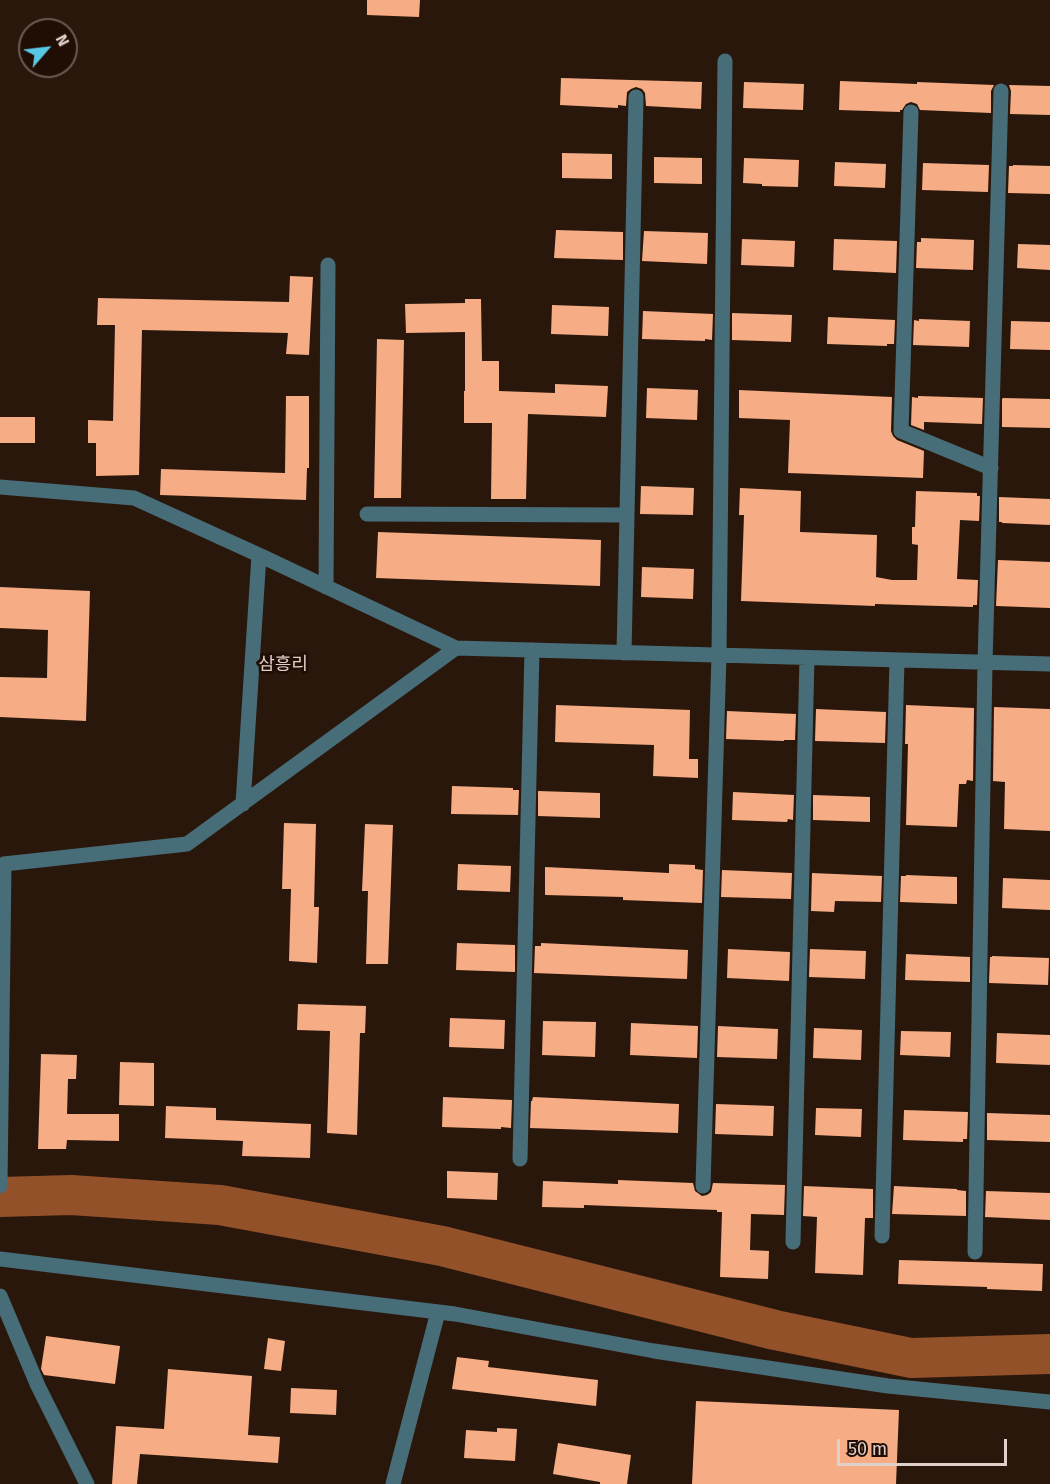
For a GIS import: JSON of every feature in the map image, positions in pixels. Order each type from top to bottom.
[{"type":"street","points":[[703,1186],[719,655],[725,60]]},
{"type":"street","points":[[975,1252],[985,663],[1001,91]]},
{"type":"street","points":[[624,653],[636,97]]},
{"type":"street","points":[[911,112],[901,431],[991,468]]},
{"type":"street","points":[[326,587],[328,266]]},
{"type":"street","points":[[0,487],[134,498],[456,648],[1050,664]]},
{"type":"street","points":[[368,514],[627,515]]},
{"type":"street","points":[[243,804],[259,555]]},
{"type":"street","points":[[0,1186],[2,864],[187,844],[456,648]]},
{"type":"street","points":[[520,1159],[532,650]]},
{"type":"street","points":[[793,1242],[807,658]]},
{"type":"street","points":[[882,1236],[897,660]]},
{"type":"street","points":[[0,1258],[438,1312],[654,1351],[888,1386],[1050,1402]]},
{"type":"street","points":[[0,1296],[38,1386],[87,1484]]},
{"type":"street","points":[[393,1484],[438,1312]]},
{"type":"building","points":[[367,0],[420,0],[419,17],[367,15]]},
{"type":"building","points":[[561,78],[702,82],[701,109],[646,106],[645,93],[636,87],[627,92],[626,106],[618,105],[618,108],[560,105]]},
{"type":"building","points":[[840,81],[994,85],[991,91],[991,113],[920,110],[917,104],[911,102],[906,104],[900,112],[839,110]]},
{"type":"building","points":[[744,82],[804,84],[803,110],[743,108]]},
{"type":"building","points":[[1009,85],[1050,86],[1050,115],[1010,114]]},
{"type":"building","points":[[562,153],[612,154],[612,179],[562,178]]},
{"type":"building","points":[[654,157],[702,158],[702,184],[654,183]]},
{"type":"building","points":[[744,158],[799,160],[798,187],[743,183]]},
{"type":"building","points":[[835,162],[886,164],[885,188],[834,186]]},
{"type":"building","points":[[923,163],[989,165],[988,192],[922,190]]},
{"type":"building","points":[[1009,166],[1050,166],[1050,194],[1008,193]]},
{"type":"building","points":[[556,230],[623,232],[623,260],[554,258]]},
{"type":"building","points":[[644,231],[708,233],[707,264],[642,261]]},
{"type":"building","points":[[921,238],[974,240],[973,270],[916,268],[917,242],[921,242]]},
{"type":"building","points":[[742,239],[795,241],[794,267],[741,265]]},
{"type":"building","points":[[834,239],[897,241],[896,273],[833,270]]},
{"type":"building","points":[[1018,244],[1050,245],[1050,270],[1017,268]]},
{"type":"building","points":[[290,276],[313,277],[309,355],[286,354],[288,333],[142,330],[139,475],[96,476],[96,443],[88,443],[88,420],[113,421],[115,325],[97,325],[98,298],[289,302]]},
{"type":"building","points":[[465,299],[481,299],[482,361],[499,361],[499,391],[555,393],[555,384],[608,386],[606,417],[528,414],[526,499],[491,499],[492,423],[464,423],[465,332],[406,333],[405,304],[465,303]]},
{"type":"building","points":[[552,305],[609,307],[608,336],[551,334]]},
{"type":"building","points":[[643,311],[713,314],[712,340],[642,339]]},
{"type":"building","points":[[732,313],[792,315],[791,342],[732,340]]},
{"type":"building","points":[[828,317],[895,320],[894,344],[887,344],[887,346],[827,344]]},
{"type":"building","points":[[919,319],[970,321],[969,347],[913,345],[914,320],[919,321]]},
{"type":"building","points":[[1011,321],[1050,322],[1050,350],[1010,349]]},
{"type":"building","points":[[377,339],[404,340],[401,498],[374,498]]},
{"type":"building","points":[[647,388],[698,390],[697,420],[646,418]]},
{"type":"building","points":[[739,390],[892,397],[891,431],[897,440],[924,451],[923,478],[788,473],[790,420],[739,418]]},
{"type":"building","points":[[286,396],[309,396],[309,468],[307,468],[306,500],[160,495],[161,469],[285,473]]},
{"type":"building","points":[[918,396],[983,398],[982,424],[924,422],[924,430],[911,425],[912,397],[918,398]]},
{"type":"building","points":[[1003,398],[1050,399],[1050,428],[1002,427]]},
{"type":"building","points":[[0,417],[35,417],[35,443],[0,443]]},
{"type":"building","points":[[641,486],[694,488],[693,515],[640,514]]},
{"type":"building","points":[[740,488],[801,491],[800,532],[877,535],[876,577],[892,580],[917,580],[918,545],[912,544],[916,491],[977,493],[977,496],[980,496],[979,521],[960,520],[957,579],[978,580],[977,605],[973,607],[875,604],[875,606],[741,601],[744,515],[739,515]]},
{"type":"building","points":[[999,497],[1050,499],[1050,525],[999,522]]},
{"type":"building","points":[[378,532],[601,540],[600,586],[376,578]]},
{"type":"building","points":[[998,560],[1050,562],[1050,608],[996,606]]},
{"type":"building","points":[[642,567],[694,569],[693,599],[641,597]]},
{"type":"building","points":[[0,587],[90,591],[86,721],[0,717],[0,677],[47,678],[48,630],[0,628]]},
{"type":"building","points":[[556,705],[690,710],[689,759],[698,759],[698,778],[653,776],[654,745],[555,742]]},
{"type":"building","points":[[906,705],[974,708],[973,781],[967,780],[966,784],[959,784],[957,827],[906,825],[908,744],[905,744]]},
{"type":"building","points":[[994,707],[1050,709],[1050,831],[1004,829],[1005,782],[993,781]]},
{"type":"building","points":[[816,709],[886,712],[885,743],[815,741]]},
{"type":"building","points":[[727,711],[796,714],[795,740],[726,739]]},
{"type":"building","points":[[452,786],[519,790],[518,815],[451,814]]},
{"type":"building","points":[[538,791],[600,793],[600,818],[538,816]]},
{"type":"building","points":[[733,792],[794,795],[793,820],[788,819],[787,822],[732,820]]},
{"type":"building","points":[[813,795],[870,797],[870,822],[813,820]]},
{"type":"building","points":[[284,823],[316,824],[314,907],[319,907],[317,963],[289,961],[291,889],[282,889]]},
{"type":"building","points":[[365,824],[393,825],[388,964],[366,964],[368,891],[362,891]]},
{"type":"building","points":[[458,864],[511,866],[510,892],[457,890]]},
{"type":"building","points":[[669,864],[695,865],[695,869],[703,870],[702,903],[623,900],[623,897],[545,895],[545,867],[669,873]]},
{"type":"building","points":[[722,870],[792,873],[791,899],[721,897]]},
{"type":"building","points":[[812,873],[882,876],[881,902],[835,901],[834,912],[811,911]]},
{"type":"building","points":[[901,876],[957,877],[957,904],[900,902]]},
{"type":"building","points":[[1003,878],[1050,880],[1050,910],[1002,908]]},
{"type":"building","points":[[457,943],[515,945],[515,972],[456,970]]},
{"type":"building","points":[[541,943],[688,950],[687,979],[534,973],[535,946],[541,946]]},
{"type":"building","points":[[728,949],[790,952],[789,981],[727,978]]},
{"type":"building","points":[[810,949],[866,951],[865,979],[809,977]]},
{"type":"building","points":[[906,954],[970,957],[970,982],[905,980]]},
{"type":"building","points":[[990,957],[1049,958],[1048,985],[989,983]]},
{"type":"building","points":[[298,1004],[366,1006],[365,1033],[360,1033],[357,1135],[327,1133],[330,1031],[297,1030]]},
{"type":"building","points":[[450,1018],[505,1020],[504,1049],[449,1047]]},
{"type":"building","points":[[543,1021],[596,1022],[595,1057],[542,1055]]},
{"type":"building","points":[[631,1023],[698,1026],[697,1058],[630,1055]]},
{"type":"building","points":[[718,1026],[778,1029],[777,1059],[717,1057]]},
{"type":"building","points":[[814,1028],[862,1030],[861,1060],[813,1058]]},
{"type":"building","points":[[901,1031],[951,1032],[950,1057],[900,1055]]},
{"type":"building","points":[[997,1033],[1050,1035],[1050,1065],[996,1063]]},
{"type":"building","points":[[41,1054],[77,1055],[76,1079],[68,1079],[67,1114],[119,1114],[119,1141],[67,1140],[66,1149],[38,1149]]},
{"type":"building","points":[[120,1062],[154,1063],[154,1106],[119,1105]]},
{"type":"building","points":[[443,1097],[512,1100],[511,1128],[442,1127]]},
{"type":"building","points":[[533,1097],[679,1104],[678,1133],[530,1128]]},
{"type":"building","points":[[716,1104],[774,1106],[773,1136],[715,1134]]},
{"type":"building","points":[[166,1106],[216,1108],[216,1120],[311,1124],[310,1158],[242,1156],[243,1141],[165,1138]]},
{"type":"building","points":[[816,1108],[862,1109],[861,1137],[815,1135]]},
{"type":"building","points":[[904,1110],[968,1112],[967,1139],[963,1139],[963,1142],[903,1140]]},
{"type":"building","points":[[987,1113],[1050,1115],[1050,1142],[987,1140]]},
{"type":"building","points":[[447,1171],[498,1173],[497,1200],[447,1198]]},
{"type":"building","points":[[618,1180],[693,1183],[695,1191],[702,1196],[711,1192],[713,1183],[785,1185],[784,1215],[751,1214],[750,1250],[769,1251],[768,1279],[720,1277],[722,1212],[717,1212],[717,1210],[584,1205],[584,1208],[542,1207],[543,1181],[618,1184]]},
{"type":"building","points":[[804,1186],[873,1189],[873,1218],[865,1218],[863,1275],[815,1273],[817,1217],[803,1216]]},
{"type":"building","points":[[894,1186],[966,1191],[966,1216],[892,1214]]},
{"type":"building","points":[[986,1191],[1050,1193],[1050,1220],[985,1217]]},
{"type":"building","points":[[899,1260],[1043,1264],[1042,1291],[898,1284]]},
{"type":"building","points":[[46,1336],[120,1346],[115,1384],[44,1375],[41,1369]]},
{"type":"building","points":[[268,1338],[285,1341],[281,1371],[264,1369]]},
{"type":"building","points":[[457,1357],[489,1361],[488,1367],[598,1380],[596,1406],[452,1389]]},
{"type":"building","points":[[168,1369],[252,1376],[248,1435],[280,1437],[278,1463],[140,1454],[137,1484],[112,1484],[116,1426],[164,1429]]},
{"type":"building","points":[[291,1388],[337,1390],[336,1415],[290,1413]]},
{"type":"building","points":[[696,1401],[899,1410],[896,1484],[692,1484]]},
{"type":"building","points":[[497,1428],[517,1429],[515,1461],[464,1458],[466,1430],[497,1432]]},
{"type":"building","points":[[558,1443],[631,1455],[627,1484],[600,1484],[600,1482],[553,1474]]},
{"type":"waterway","points":[[0,1197],[71,1195],[220,1205],[442,1246],[775,1330],[911,1358],[1050,1354]]},
{"type":"district","name":"삼흥리","points":[[283,665]]}]
